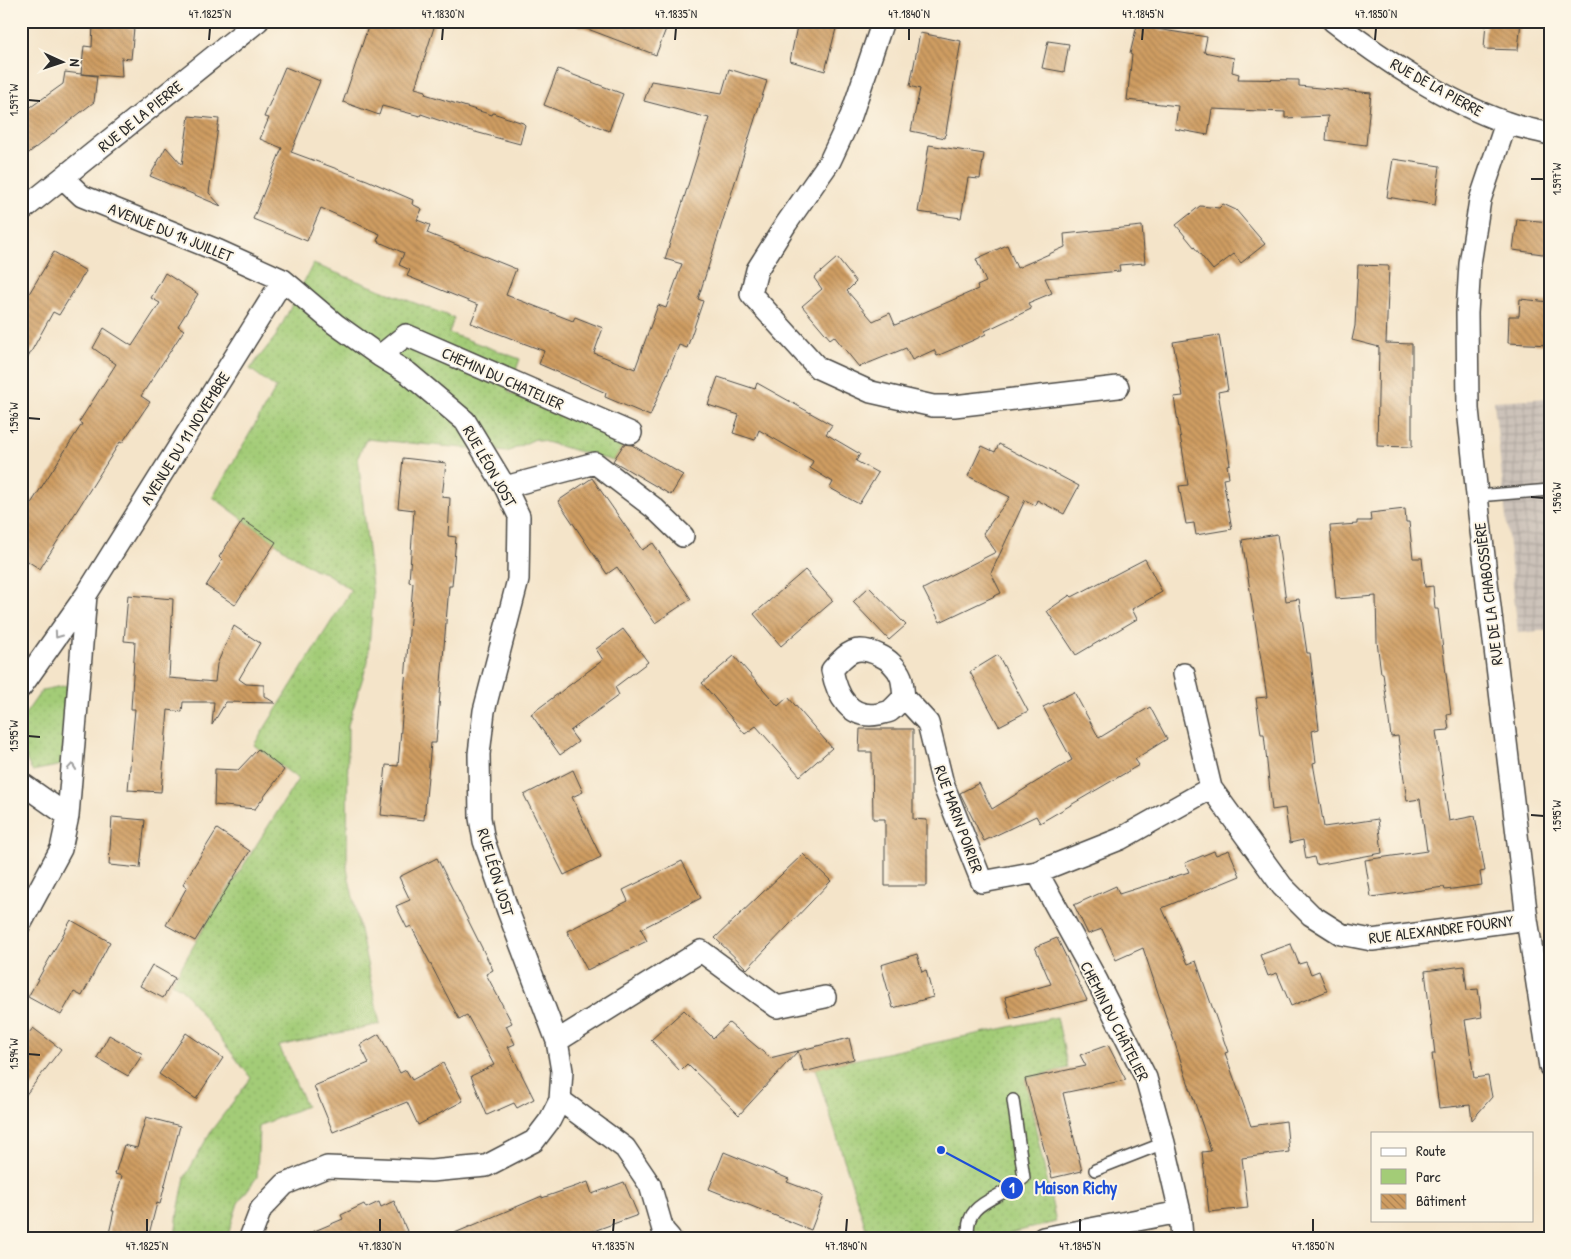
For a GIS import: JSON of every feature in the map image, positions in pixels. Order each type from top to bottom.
[{"type":"street","name":"RUE DE LA PIERRE","points":[[21,211],[258,21]]},
{"type":"street","points":[[883,21],[851,116],[830,161],[757,270],[751,294],[818,368],[871,392],[932,406],[954,406],[1118,387]]},
{"type":"street","name":"RUE DE LA PIERRE","points":[[1334,21],[1383,56],[1469,108],[1506,123],[1550,134]]},
{"type":"street","name":"RUE DE LA CHABOSSIÈRE","points":[[1506,123],[1480,200],[1470,264],[1467,313],[1468,409],[1527,919],[1550,1067]]},
{"type":"street","name":"AVENUE DU 14 JUILLET","points":[[63,178],[82,196],[219,251],[283,280]]},
{"type":"street","name":"RUE LÉON JOST","points":[[250,1238],[261,1209],[285,1184],[327,1167],[432,1171],[486,1166],[534,1140],[550,1120],[560,1100],[562,1071],[557,1041],[508,911],[484,841],[480,818],[478,754],[484,711],[518,580],[518,516],[505,487],[465,421],[408,373],[335,324],[283,280]]},
{"type":"street","name":"AVENUE DU 11 NOVEMBRE","points":[[21,687],[86,595],[283,280]]},
{"type":"street","name":"CHEMIN DU CHATELIER","points":[[380,356],[406,336],[631,434]]},
{"type":"street","points":[[505,487],[596,463],[654,508],[683,536]]},
{"type":"street","name":"AVENUE DU 11 NOVEMBRE","points":[[21,923],[61,849],[68,816],[86,595]]},
{"type":"street","name":"RUE ALEXANDRE FOURNY","points":[[1184,674],[1211,788],[1282,886],[1311,915],[1342,934],[1372,940],[1527,919]]},
{"type":"street","name":"RUE MARIN POIRIER","points":[[904,697],[928,722],[942,784],[982,882],[1037,872],[1120,838],[1211,788]]},
{"type":"street","points":[[21,784],[68,816]]},
{"type":"street","name":"CHEMIN DU CHÂTELIER","points":[[1037,872],[1096,979],[1146,1078],[1180,1212],[1182,1238]]},
{"type":"street","points":[[557,1041],[701,951],[777,1007],[824,997]]},
{"type":"street","points":[[560,1100],[625,1148],[650,1185],[664,1230],[670,1238]]},
{"type":"street","points":[[1043,1238],[1180,1212]]},
{"type":"lane","points":[[1477,496],[1550,490]]},
{"type":"lane","points":[[969,1238],[970,1216],[983,1202],[1012,1187],[1024,1178],[1013,1100]]},
{"type":"lane","points":[[1095,1170],[1164,1143]]},
{"type":"shaded area","points":[[1550,398],[1550,630],[1518,633],[1494,401]]},
{"type":"green space","points":[[313,264],[454,318],[449,333],[520,359],[508,392],[626,441],[613,461],[535,439],[507,452],[366,439],[358,457],[373,596],[368,661],[348,725],[347,869],[380,1024],[279,1046],[306,1106],[259,1126],[257,1177],[238,1203],[227,1238],[175,1238],[185,1177],[211,1131],[251,1078],[182,989],[172,983],[204,928],[298,779],[254,745],[351,590],[326,573],[316,570],[289,553],[213,497],[276,388],[250,369],[276,336]]},
{"type":"green space","points":[[68,685],[62,765],[32,771],[21,748],[21,720],[42,690]]},
{"type":"green space","points":[[1057,1017],[1068,1068],[1025,1079],[1056,1222],[990,1238],[869,1238],[815,1068]]},
{"type":"building","points":[[370,21],[436,21],[415,88],[426,91],[425,94],[523,123],[525,125],[520,144],[464,129],[421,114],[420,116],[382,106],[379,115],[343,102]]},
{"type":"building","points":[[573,21],[669,21],[656,55],[572,23]]},
{"type":"building","points":[[798,21],[838,21],[825,71],[790,61]]},
{"type":"building","points":[[1138,21],[1159,21],[1157,29],[1207,37],[1204,52],[1234,58],[1232,72],[1239,74],[1238,79],[1299,80],[1299,86],[1371,93],[1366,145],[1326,140],[1328,116],[1285,118],[1285,112],[1212,109],[1208,135],[1175,129],[1178,106],[1127,100],[1132,55],[1130,54]]},
{"type":"building","points":[[1486,21],[1521,21],[1518,50],[1484,49]]},
{"type":"building","points":[[93,23],[134,28],[131,59],[121,58],[122,77],[81,74],[84,46],[92,47]]},
{"type":"building","points":[[920,33],[961,41],[945,138],[911,131],[920,89],[910,86]]},
{"type":"building","points":[[1048,41],[1069,44],[1064,72],[1042,68]]},
{"type":"building","points":[[285,67],[320,81],[291,152],[367,180],[413,200],[412,204],[422,209],[417,220],[430,225],[427,233],[516,269],[506,295],[573,321],[575,317],[603,328],[594,353],[635,369],[658,305],[666,308],[682,264],[665,259],[709,118],[644,101],[651,81],[722,93],[729,69],[767,81],[698,299],[703,301],[687,348],[679,345],[650,416],[605,397],[606,393],[539,364],[544,351],[471,323],[478,305],[407,276],[410,270],[399,265],[404,253],[377,241],[380,234],[321,208],[307,241],[253,219],[282,148],[260,139],[269,118],[264,117]]},
{"type":"building","points":[[558,69],[623,94],[609,131],[544,105]]},
{"type":"building","points":[[65,72],[97,76],[94,102],[21,159],[21,114],[63,84]]},
{"type":"building","points":[[189,116],[219,119],[209,193],[221,206],[150,176],[166,147],[182,165]]},
{"type":"building","points":[[929,145],[984,154],[980,179],[968,178],[961,218],[918,212]]},
{"type":"building","points":[[1393,159],[1440,166],[1435,205],[1387,197]]},
{"type":"building","points":[[1223,204],[1236,210],[1265,244],[1241,263],[1234,254],[1213,270],[1176,225],[1200,206],[1219,208]]},
{"type":"building","points":[[1517,219],[1550,222],[1550,255],[1513,250]]},
{"type":"building","points":[[1142,226],[1145,263],[1119,265],[1120,271],[1045,278],[1052,293],[1028,303],[1031,309],[985,331],[986,334],[976,339],[937,356],[934,350],[912,360],[906,348],[859,367],[834,336],[830,339],[802,306],[822,289],[814,278],[837,258],[856,282],[847,291],[873,321],[890,313],[895,325],[978,289],[977,286],[986,282],[976,259],[1007,245],[1017,268],[1065,247],[1064,234]]},
{"type":"building","points":[[54,252],[86,271],[59,315],[53,312],[21,370],[21,307]]},
{"type":"building","points":[[1358,265],[1389,266],[1386,343],[1412,344],[1412,447],[1377,446],[1379,347],[1352,340],[1355,326]]},
{"type":"building","points":[[165,273],[198,294],[178,326],[184,330],[141,396],[150,402],[122,443],[120,442],[40,569],[21,557],[21,519],[82,424],[79,422],[116,364],[93,348],[104,328],[132,346],[160,303],[151,298]]},
{"type":"building","points":[[1520,299],[1550,302],[1550,345],[1508,343],[1509,316],[1519,316]]},
{"type":"building","points":[[1219,335],[1228,390],[1218,392],[1230,464],[1227,465],[1229,478],[1223,479],[1232,529],[1196,535],[1194,523],[1186,524],[1179,486],[1188,485],[1174,397],[1183,396],[1173,342]]},
{"type":"building","points":[[718,377],[755,389],[757,383],[832,425],[826,434],[860,454],[856,461],[878,473],[859,504],[830,488],[833,482],[810,468],[813,461],[759,430],[755,440],[733,433],[739,415],[708,405]]},
{"type":"building","points":[[624,444],[632,445],[683,475],[671,495],[613,461]]},
{"type":"building","points":[[999,444],[1079,486],[1064,514],[1037,500],[1035,505],[1025,500],[991,573],[1001,593],[940,622],[923,589],[996,552],[983,533],[1010,497],[968,476],[982,446],[995,452]]},
{"type":"building","points":[[403,458],[446,463],[442,497],[450,498],[448,536],[456,537],[452,586],[449,586],[436,743],[431,743],[424,820],[381,815],[386,765],[398,766],[413,583],[409,582],[414,510],[398,508]]},
{"type":"building","points":[[592,478],[642,550],[653,543],[691,599],[655,623],[617,567],[607,574],[558,501]]},
{"type":"building","points":[[1405,509],[1406,522],[1409,522],[1413,558],[1422,558],[1425,587],[1433,586],[1435,609],[1438,609],[1451,714],[1447,715],[1449,730],[1436,731],[1449,821],[1475,816],[1485,871],[1480,872],[1482,885],[1445,890],[1444,887],[1371,897],[1365,860],[1427,851],[1420,799],[1407,801],[1398,736],[1391,737],[1377,642],[1376,596],[1336,599],[1330,526],[1357,524],[1357,521],[1371,521],[1370,513]]},
{"type":"building","points":[[243,520],[276,542],[235,605],[206,586],[222,560],[219,557]]},
{"type":"building","points":[[1277,534],[1286,601],[1299,599],[1307,653],[1310,653],[1319,729],[1312,731],[1316,762],[1313,763],[1324,827],[1378,819],[1382,853],[1316,865],[1314,857],[1306,859],[1303,840],[1290,843],[1285,808],[1272,810],[1264,734],[1261,734],[1256,698],[1267,697],[1242,540]]},
{"type":"building","points":[[1145,559],[1162,592],[1132,609],[1137,619],[1076,655],[1047,611],[1070,595],[1072,597]]},
{"type":"building","points":[[805,570],[833,601],[781,646],[754,614]]},
{"type":"building","points":[[869,587],[906,625],[889,640],[853,602]]},
{"type":"building","points":[[128,595],[173,599],[169,678],[215,682],[217,664],[234,626],[260,643],[239,679],[246,684],[264,685],[264,696],[275,703],[226,702],[212,725],[214,702],[183,702],[182,712],[168,710],[161,792],[128,790],[135,709],[131,709],[135,642],[124,641]]},
{"type":"building","points":[[623,629],[648,662],[615,687],[619,695],[570,731],[578,742],[560,755],[531,714],[603,660],[596,649]]},
{"type":"building","points":[[998,655],[1028,711],[999,726],[970,672]]},
{"type":"building","points":[[734,656],[778,706],[788,697],[832,748],[800,776],[756,726],[745,734],[702,683]]},
{"type":"building","points":[[1074,692],[1099,738],[1150,707],[1167,739],[1135,759],[1139,765],[1040,823],[1036,816],[984,841],[960,793],[979,783],[992,809],[1072,760],[1043,707]]},
{"type":"building","points":[[860,729],[913,729],[913,819],[927,820],[927,886],[885,886],[885,819],[873,819],[872,752],[859,752]]},
{"type":"building","points":[[258,749],[284,770],[255,809],[214,805],[215,769],[238,770]]},
{"type":"building","points":[[573,770],[583,792],[572,797],[601,857],[564,875],[524,795]]},
{"type":"building","points":[[112,817],[145,820],[140,868],[109,865]]},
{"type":"building","points":[[217,829],[250,851],[195,941],[166,925],[187,887],[183,884]]},
{"type":"building","points":[[1229,850],[1240,876],[1162,908],[1188,964],[1196,961],[1228,1052],[1225,1053],[1251,1126],[1286,1121],[1289,1152],[1242,1158],[1248,1208],[1209,1212],[1202,1152],[1211,1151],[1143,948],[1116,960],[1102,929],[1088,934],[1074,905],[1116,886],[1119,894],[1189,872],[1185,863],[1214,851],[1216,855]]},
{"type":"building","points":[[803,854],[831,881],[747,969],[715,938]]},
{"type":"building","points":[[437,858],[493,970],[486,974],[512,1023],[506,1026],[515,1044],[508,1047],[534,1099],[517,1108],[514,1103],[487,1115],[471,1076],[494,1065],[467,1015],[459,1019],[411,926],[407,928],[396,906],[410,900],[399,877]]},
{"type":"building","points":[[682,861],[701,898],[641,929],[647,941],[587,970],[567,931],[628,901],[623,890]]},
{"type":"building","points":[[71,920],[110,942],[82,996],[74,992],[61,1015],[28,997]]},
{"type":"building","points":[[1057,938],[1087,1000],[1011,1019],[1005,997],[1051,984],[1035,947]]},
{"type":"building","points":[[1291,944],[1299,964],[1306,962],[1311,974],[1319,971],[1327,991],[1291,1006],[1277,973],[1268,976],[1260,955]]},
{"type":"building","points":[[917,954],[922,972],[926,970],[933,997],[893,1008],[881,965]]},
{"type":"building","points":[[152,965],[175,978],[163,998],[140,986]]},
{"type":"building","points":[[1464,966],[1467,990],[1478,989],[1482,1017],[1465,1020],[1474,1078],[1488,1076],[1492,1097],[1472,1120],[1470,1105],[1439,1108],[1432,1054],[1435,1054],[1425,971]]},
{"type":"building","points":[[684,1010],[713,1038],[729,1023],[770,1058],[849,1038],[854,1059],[804,1072],[798,1051],[739,1115],[687,1064],[680,1071],[651,1040]]},
{"type":"building","points":[[33,1028],[61,1049],[21,1101],[21,1043]]},
{"type":"building","points":[[186,1033],[223,1058],[196,1099],[159,1074]]},
{"type":"building","points":[[379,1034],[400,1073],[406,1070],[412,1080],[443,1063],[463,1101],[418,1125],[407,1102],[333,1132],[314,1086],[369,1063],[360,1045]]},
{"type":"building","points":[[109,1035],[143,1054],[128,1076],[97,1058]]},
{"type":"building","points":[[1108,1045],[1126,1080],[1063,1093],[1082,1171],[1052,1178],[1025,1079],[1086,1066],[1080,1055]]},
{"type":"building","points":[[146,1117],[180,1126],[160,1204],[157,1203],[148,1238],[108,1238],[114,1211],[112,1211],[122,1176],[115,1174],[124,1145],[137,1148]]},
{"type":"building","points":[[724,1152],[789,1179],[787,1182],[824,1196],[811,1230],[709,1189]]},
{"type":"building","points":[[588,1182],[592,1194],[624,1182],[638,1215],[574,1238],[443,1238],[542,1196],[542,1198]]},
{"type":"building","points":[[394,1201],[410,1238],[298,1238],[343,1219],[341,1215],[364,1204],[366,1208],[379,1202],[381,1207]]},
{"type":"place","name":"Maison Richy","points":[[941,1150]]}]
